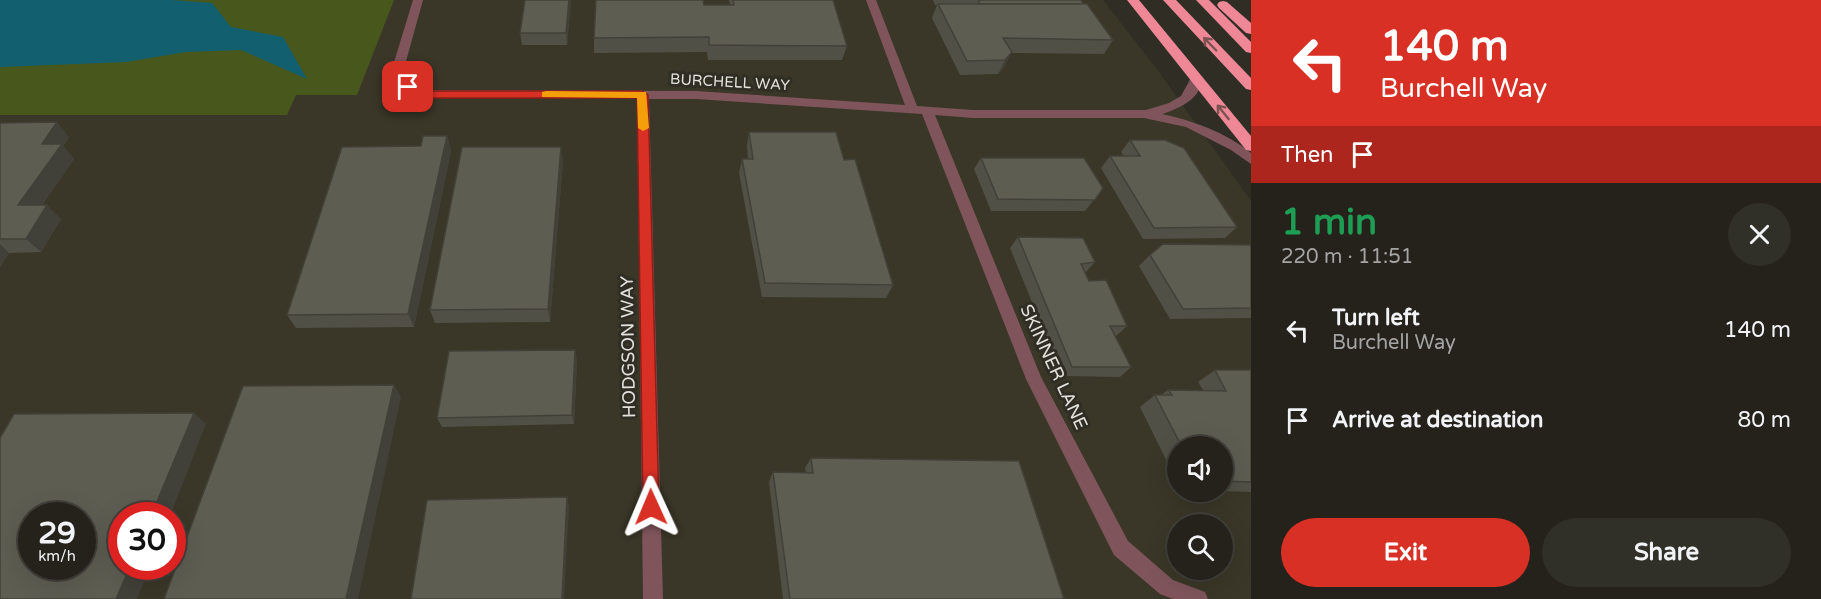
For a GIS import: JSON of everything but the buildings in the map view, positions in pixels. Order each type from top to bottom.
[{"type":"highway","points":[[1133,0],[1251,146]]},
{"type":"highway","points":[[1169,0],[1251,86]]},
{"type":"highway","points":[[1202,0],[1251,49]]},
{"type":"highway","points":[[1217,0],[1251,30]]},
{"type":"street","name":"BURCHELL WAY","points":[[418,0],[397,72],[408,87],[429,94],[696,95],[985,114],[1144,114],[1164,110],[1185,99],[1194,88],[1196,78]]},
{"type":"street","name":"SKINNER LANE","points":[[871,0],[1034,379],[1121,548],[1167,587],[1198,599]]},
{"type":"street","name":"HODGSON WAY","points":[[642,95],[653,599]]},
{"type":"street","name":"BURCHELL WAY","points":[[1144,114],[1190,124],[1225,142],[1251,160]]},
{"type":"shaded area","points":[[0,0],[1103,0],[1159,72],[1251,201],[1251,599],[0,599]]},
{"type":"green space","points":[[0,0],[394,0],[357,95],[296,95],[287,115],[0,115]]},
{"type":"water","points":[[0,0],[172,0],[212,3],[231,27],[283,37],[307,79],[241,50],[186,52],[126,62],[0,67]]},
{"type":"slow traffic","points":[[546,95],[642,95],[643,128]]},
{"type":"route","points":[[408,87],[429,94],[642,95],[651,507]]}]
